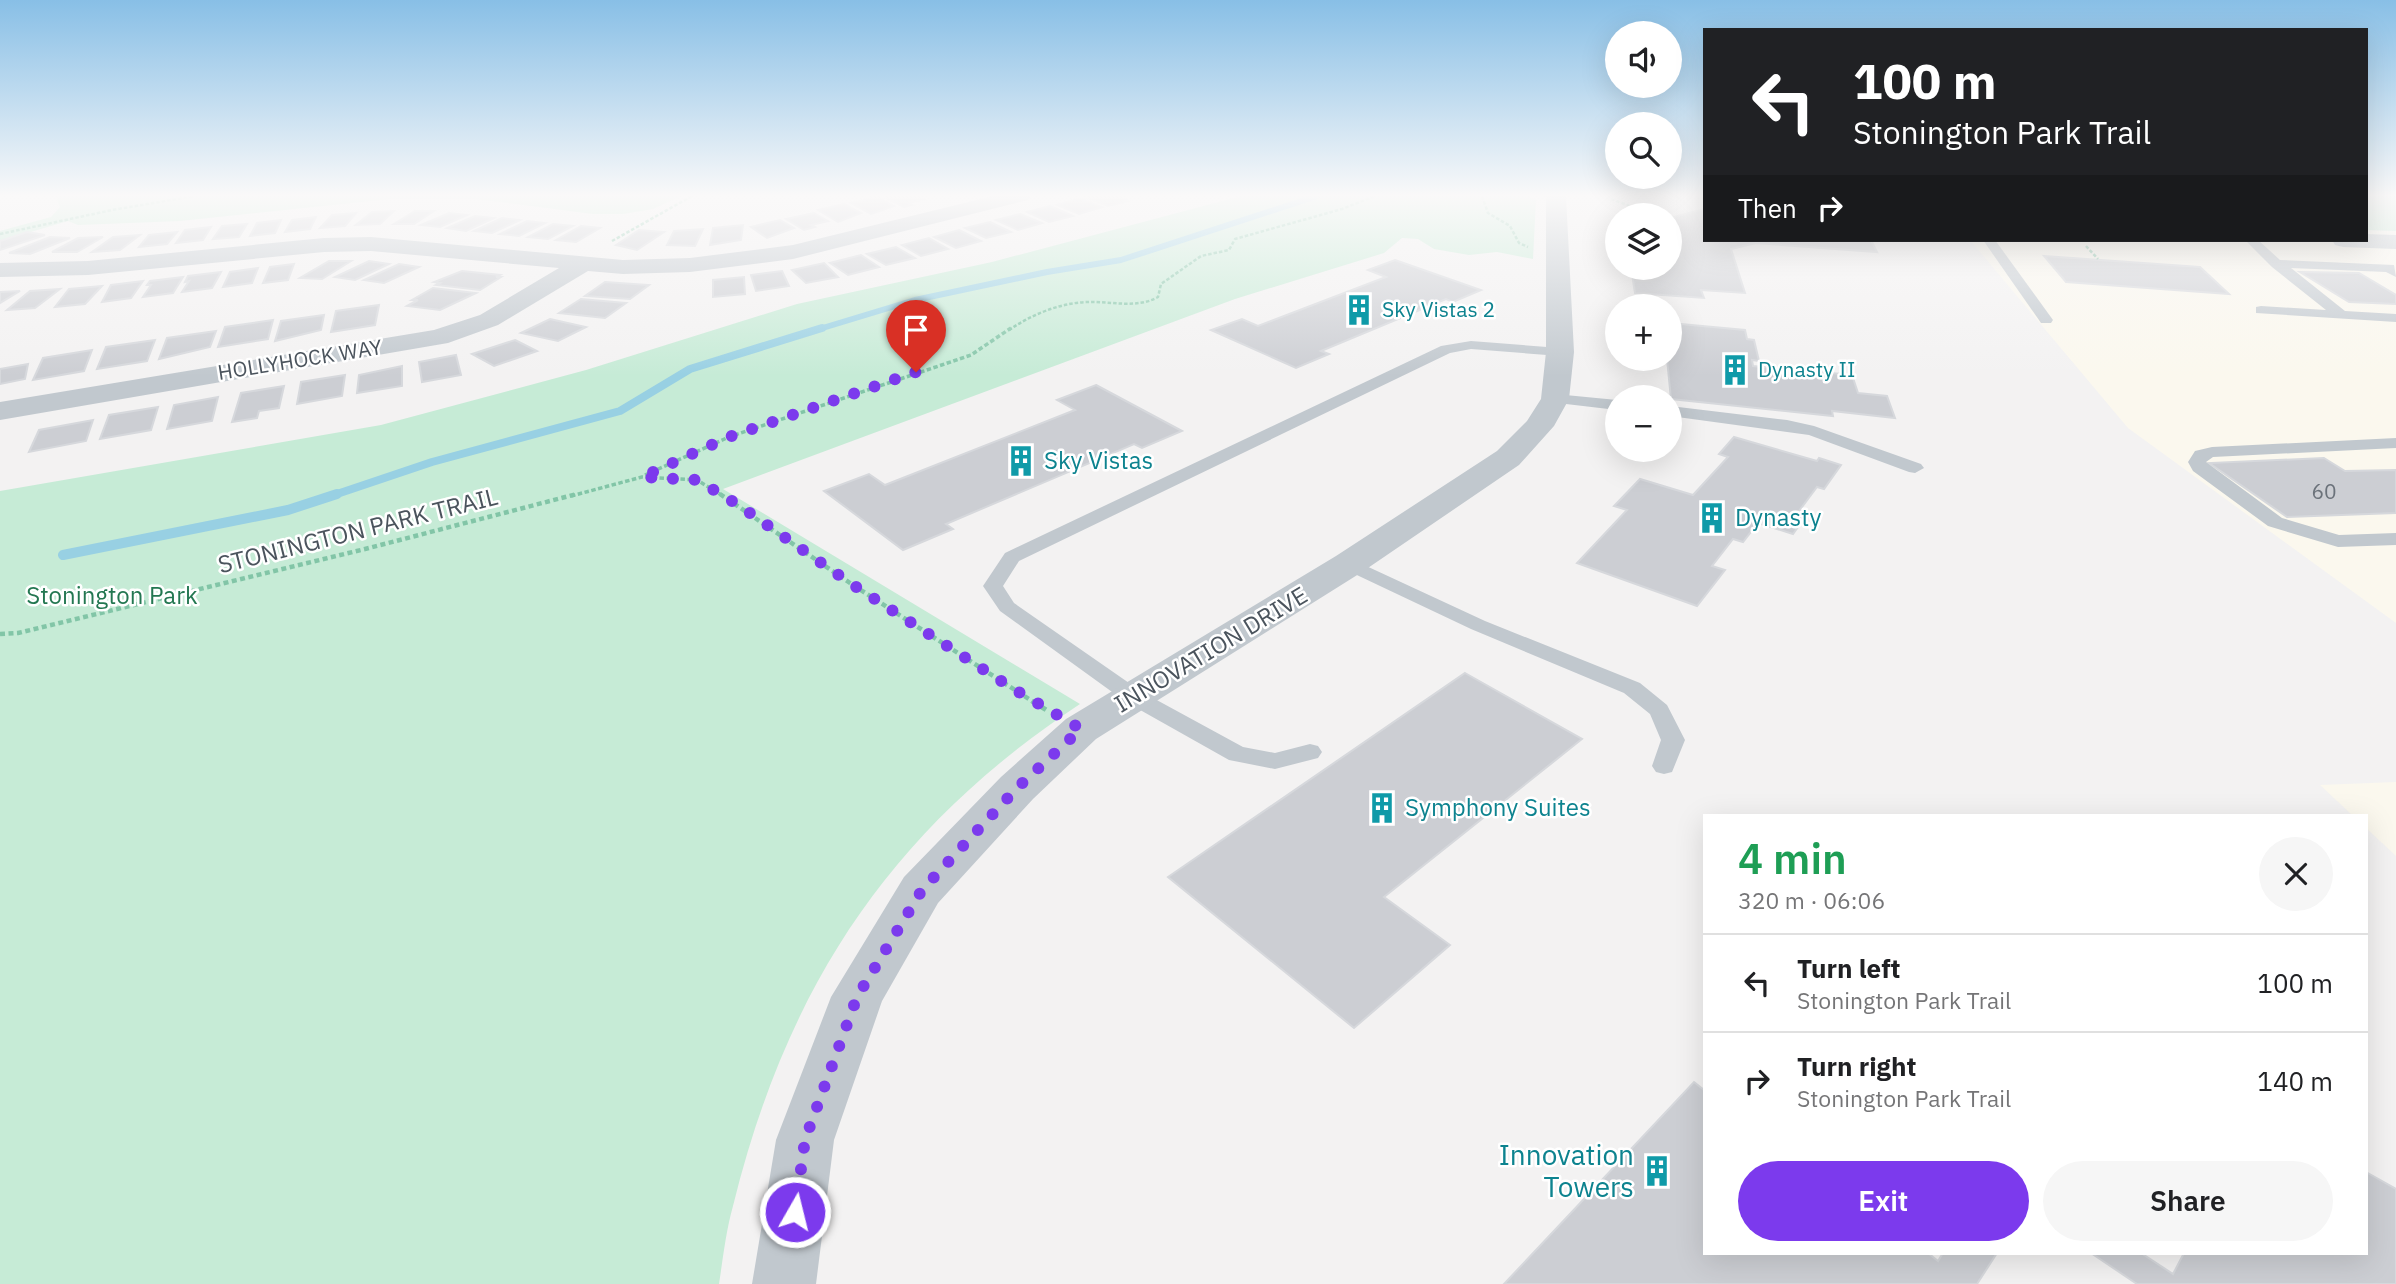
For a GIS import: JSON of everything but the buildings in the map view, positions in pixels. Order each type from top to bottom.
[{"type":"street","points":[[0,270],[127,265],[216,256]]},
{"type":"street","points":[[493,256],[577,264],[656,267],[767,256]]},
{"type":"street","name":"INNOVATION DRIVE","points":[[784,1284],[805,1140],[857,997],[922,890],[1017,788],[1081,729],[1349,564],[1508,458],[1539,426],[1555,399],[1560,352],[1561,256]]},
{"type":"street","name":"HOLLYHOCK WAY","points":[[0,411],[439,337],[489,320],[577,264]]},
{"type":"lane","points":[[2000,256],[2046,320]]},
{"type":"lane","points":[[2268,256],[2343,316]]},
{"type":"lane","points":[[2277,264],[2389,268],[2396,273]]},
{"type":"lane","points":[[2262,310],[2396,318]]},
{"type":"lane","points":[[1310,752],[1275,761],[1237,754],[1134,697],[1007,607],[993,586],[1012,557],[1446,349],[1471,345],[1560,352]]},
{"type":"lane","points":[[1555,399],[1605,404]]},
{"type":"lane","points":[[1682,412],[1787,425],[1814,431],[1915,468]]},
{"type":"lane","points":[[2396,443],[2212,452],[2201,455],[2197,461],[2199,467],[2275,522],[2338,541],[2396,539]]},
{"type":"lane","points":[[1349,564],[1478,625],[1632,688],[1659,710],[1673,740],[1664,766]]},
{"type":"path","points":[[577,264],[591,256]]},
{"type":"path","name":"STONINGTON PARK TRAIL","points":[[0,634],[18,633],[351,552],[642,477],[729,437],[971,355],[1031,315],[1084,302],[1146,304],[1158,297],[1161,284],[1201,256]]},
{"type":"path","points":[[2095,256],[2098,259]]},
{"type":"path","name":"STONINGTON PARK TRAIL","points":[[642,477],[697,480],[1024,696],[1081,729]]},
{"type":"shaded area","points":[[1983,256],[2396,256],[2396,623],[2128,428]]},
{"type":"shaded area","points":[[2396,782],[2396,856],[2368,830],[2368,814],[2351,814],[2320,785]]},
{"type":"green space","name":"Stonington Park","points":[[1015,256],[1375,256],[1235,299],[723,489],[1080,704],[1013,752],[954,804],[901,860],[856,919],[817,983],[783,1052],[756,1126],[733,1206],[719,1284],[0,1284],[0,491],[381,425],[586,370],[797,304]]},
{"type":"waterway","points":[[816,330],[915,300],[1133,256]]},
{"type":"waterway","points":[[335,495],[432,462],[620,411],[690,369],[822,328]]},
{"type":"waterway","points":[[63,555],[288,510],[335,495]]},
{"type":"waterway","points":[[331,496],[335,495]]},
{"type":"place","name":"Sky Vistas 2","points":[[1359,310]]},
{"type":"place","name":"Dynasty II","points":[[1735,370]]},
{"type":"place","name":"Sky Vistas","points":[[1021,461]]},
{"type":"place","name":"Dynasty","points":[[1712,518]]},
{"type":"place","name":"Symphony Suites","points":[[1382,808]]},
{"type":"place","name":"Innovation Towers","points":[[1657,1171]]},
{"type":"route","points":[[795,1212],[805,1140],[857,997],[922,890],[1017,788],[1081,729],[1035,704],[697,480],[642,477],[729,437],[916,372]]}]
